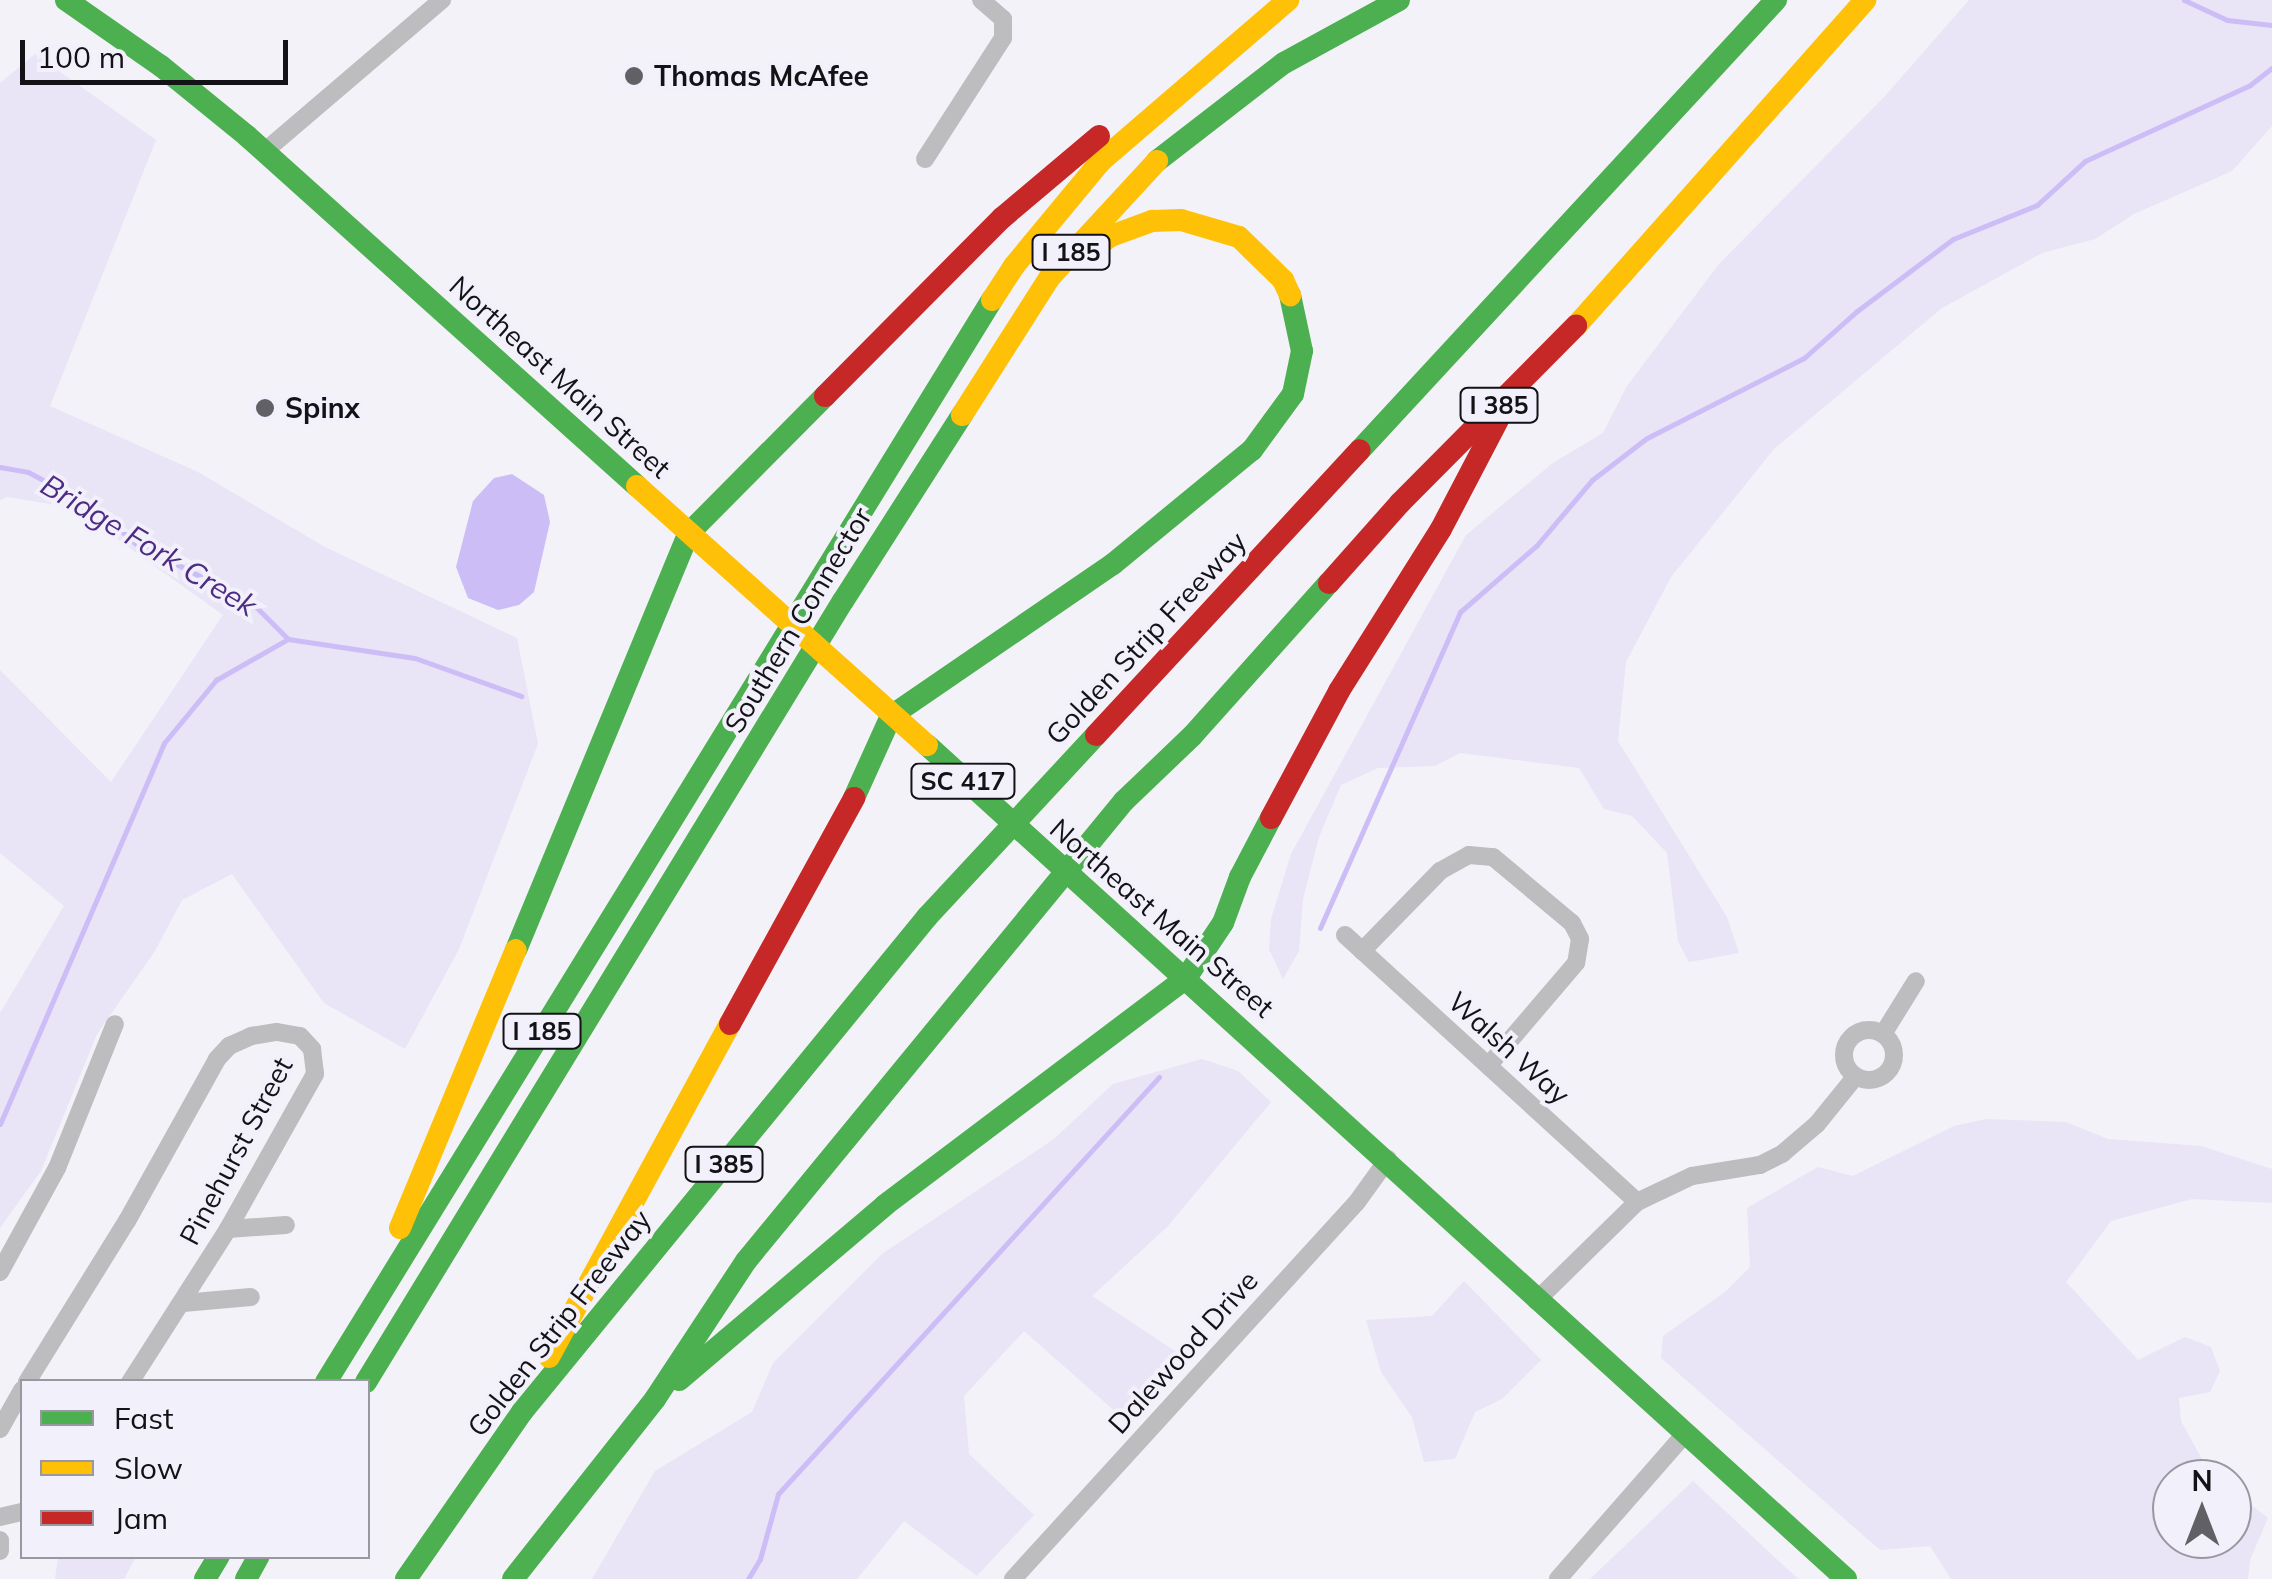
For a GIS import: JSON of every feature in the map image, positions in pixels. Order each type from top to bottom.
[{"type":"main road","name":"Northeast Main Street","points":[[66,0],[161,66],[265,151],[1388,1159],[1536,1301],[1846,1579]]},
{"type":"main road","name":"Southern Connector","points":[[368,1379],[843,601],[1022,318],[1092,227],[1160,158],[1284,63],[1399,0]]},
{"type":"main road","name":"Golden Strip Freeway","points":[[406,1579],[522,1412],[927,916],[1776,0]]},
{"type":"main road","name":"I 385","points":[[512,1579],[655,1399],[746,1261],[1124,802],[1192,736],[1400,503],[1549,357],[1864,0]]},
{"type":"main road","name":"Southern Connector","points":[[328,1379],[980,314],[1048,221],[1101,161],[1285,2]]},
{"type":"main road","points":[[358,1329],[689,533],[1002,218],[1088,145],[1285,2]]},
{"type":"main road","points":[[522,1412],[584,1286],[854,797],[891,716],[1113,564],[1198,497],[1252,450],[1293,394],[1301,370],[1296,310],[1283,280],[1238,238],[1181,220],[1152,222],[1111,236],[1072,266],[1022,318]]},
{"type":"main road","points":[[655,1399],[886,1205],[1186,978],[1223,923],[1240,877],[1339,691],[1441,530],[1512,392]]},
{"type":"street","points":[[265,151],[442,0]]},
{"type":"street","points":[[925,159],[1004,38],[1003,19],[981,0]]},
{"type":"street","points":[[1362,951],[1440,871],[1469,855],[1493,857],[1572,924],[1580,939],[1576,964],[1488,1066]]},
{"type":"street","name":"Walsh Way","points":[[1345,935],[1637,1202]]},
{"type":"street","points":[[1883,1034],[1916,981]]},
{"type":"street","points":[[0,1272],[56,1168],[115,1024]]},
{"type":"street","points":[[1862,1031],[1883,1034],[1893,1048],[1888,1072],[1872,1080],[1856,1077],[1844,1059],[1846,1044],[1862,1031]]},
{"type":"street","name":"Pinehurst Street","points":[[30,1379],[128,1221],[223,1052],[239,1040],[265,1033],[300,1036],[316,1057],[315,1074],[228,1229],[132,1379]]},
{"type":"street","points":[[1536,1301],[1637,1202],[1692,1176],[1760,1166],[1782,1154],[1816,1124],[1856,1077]]},
{"type":"street","name":"Dalewood Drive","points":[[1014,1579],[1357,1202],[1388,1159]]},
{"type":"street","points":[[228,1229],[286,1225]]},
{"type":"street","points":[[183,1304],[252,1297]]},
{"type":"street","points":[[0,1428],[20,1393]]},
{"type":"street","points":[[1558,1579],[1685,1434]]},
{"type":"street","points":[[0,1540],[0,1551]]},
{"type":"shaded area","points":[[1969,0],[2272,0],[2272,126],[2232,171],[2134,214],[2095,239],[2042,253],[1942,308],[1774,449],[1671,577],[1626,662],[1618,741],[1727,917],[1739,953],[1689,962],[1678,941],[1667,853],[1632,816],[1604,809],[1579,768],[1460,753],[1435,766],[1378,768],[1341,785],[1319,837],[1303,899],[1299,951],[1283,979],[1269,949],[1271,919],[1291,854],[1466,535],[1553,463],[1603,433],[1627,386],[1719,264],[1885,96]]},
{"type":"shaded area","points":[[35,54],[156,140],[50,406],[198,472],[325,547],[517,638],[538,744],[459,949],[405,1049],[324,1003],[232,874],[182,900],[155,951],[97,1034],[41,1171],[0,1228],[0,1013],[64,906],[0,853],[0,670],[111,782],[223,615],[74,508],[7,497],[0,500],[0,83]]},
{"type":"shaded area","points":[[512,474],[544,495],[550,522],[534,592],[519,605],[498,610],[468,598],[456,567],[473,501],[494,478]]},
{"type":"shaded area","points":[[1202,1059],[1238,1071],[1271,1102],[1168,1226],[1092,1296],[1181,1355],[1126,1421],[1024,1331],[964,1396],[969,1454],[1034,1515],[977,1576],[904,1521],[857,1579],[592,1579],[655,1471],[752,1412],[773,1363],[882,1254],[1054,1139],[1113,1084]]},
{"type":"shaded area","points":[[1986,1119],[2066,1122],[2108,1139],[2201,1146],[2272,1169],[2272,1203],[2192,1199],[2111,1221],[2066,1282],[2138,1360],[2185,1337],[2211,1347],[2220,1371],[2210,1392],[2179,1398],[2181,1421],[2202,1459],[2152,1459],[2152,1559],[2250,1559],[2248,1579],[1951,1579],[1930,1546],[1880,1550],[1661,1358],[1663,1336],[1725,1292],[1750,1267],[1747,1208],[1818,1167],[1853,1176],[1954,1126]]},
{"type":"shaded area","points":[[1464,1281],[1541,1360],[1502,1399],[1475,1412],[1455,1459],[1424,1462],[1412,1417],[1381,1372],[1366,1320],[1432,1316]]},
{"type":"shaded area","points":[[1693,1481],[1798,1579],[1590,1579]]},
{"type":"shaded area","points":[[2252,1506],[2268,1518],[2252,1555]]},
{"type":"shaded area","points":[[58,1559],[135,1559],[124,1579],[55,1579]]},
{"type":"waterway","points":[[2184,0],[2227,20],[2272,25]]},
{"type":"waterway","name":"Bridge Fork Creek","points":[[1320,928],[1460,612],[1537,545],[1592,480],[1647,438],[1804,358],[1857,311],[1953,239],[2037,205],[2085,161],[2250,85],[2272,68]]},
{"type":"waterway","name":"Bridge Fork Creek","points":[[0,467],[28,472],[94,507],[135,543],[251,602],[288,639],[415,658],[521,696]]},
{"type":"waterway","points":[[0,1124],[164,743],[216,680],[288,639]]},
{"type":"waterway","points":[[748,1579],[760,1559],[778,1494],[1159,1077]]},
{"type":"traffic: fast","points":[[66,0],[161,66],[247,136],[637,486]]},
{"type":"traffic: fast","points":[[1157,161],[1284,63],[1399,0]]},
{"type":"traffic: fast","points":[[1360,450],[1776,0]]},
{"type":"traffic: fast","points":[[854,798],[891,716],[1113,564],[1252,450],[1293,394],[1302,351],[1290,295]]},
{"type":"traffic: fast","points":[[328,1379],[992,300]]},
{"type":"traffic: fast","points":[[516,950],[689,533],[825,396]]},
{"type":"traffic: fast","points":[[368,1379],[843,601],[962,415]]},
{"type":"traffic: fast","points":[[513,1579],[655,1399],[746,1261],[1124,801],[1192,736],[1329,583]]},
{"type":"traffic: fast","points":[[406,1579],[522,1412],[927,917],[1096,735]]},
{"type":"traffic: fast","points":[[927,745],[1846,1579]]},
{"type":"traffic: fast","points":[[679,1380],[885,1205],[1186,978],[1223,923],[1240,877],[1271,818]]},
{"type":"traffic: fast","points":[[205,1579],[217,1559]]},
{"type":"traffic: fast","points":[[246,1579],[257,1559]]},
{"type":"traffic: slow","points":[[992,300],[1014,266],[1101,161],[1288,0]]},
{"type":"traffic: slow","points":[[1576,326],[1865,0]]},
{"type":"traffic: slow","points":[[962,415],[1050,277],[1157,161]]},
{"type":"traffic: slow","points":[[1080,259],[1111,236],[1152,221],[1181,220],[1239,237],[1283,280],[1290,295]]},
{"type":"traffic: slow","points":[[637,486],[927,745]]},
{"type":"traffic: slow","points":[[400,1228],[516,950]]},
{"type":"traffic: slow","points":[[549,1357],[730,1024]]},
{"type":"traffic: jam","points":[[825,396],[1002,218],[1099,136]]},
{"type":"traffic: jam","points":[[1329,583],[1400,503],[1576,326]]},
{"type":"traffic: jam","points":[[1271,818],[1339,691],[1441,529],[1498,420]]},
{"type":"traffic: jam","points":[[1096,735],[1360,450]]},
{"type":"traffic: jam","points":[[730,1024],[854,798]]},
{"type":"place","name":"Thomas McAfee","points":[[634,76]]},
{"type":"place","name":"Spinx","points":[[265,408]]}]
